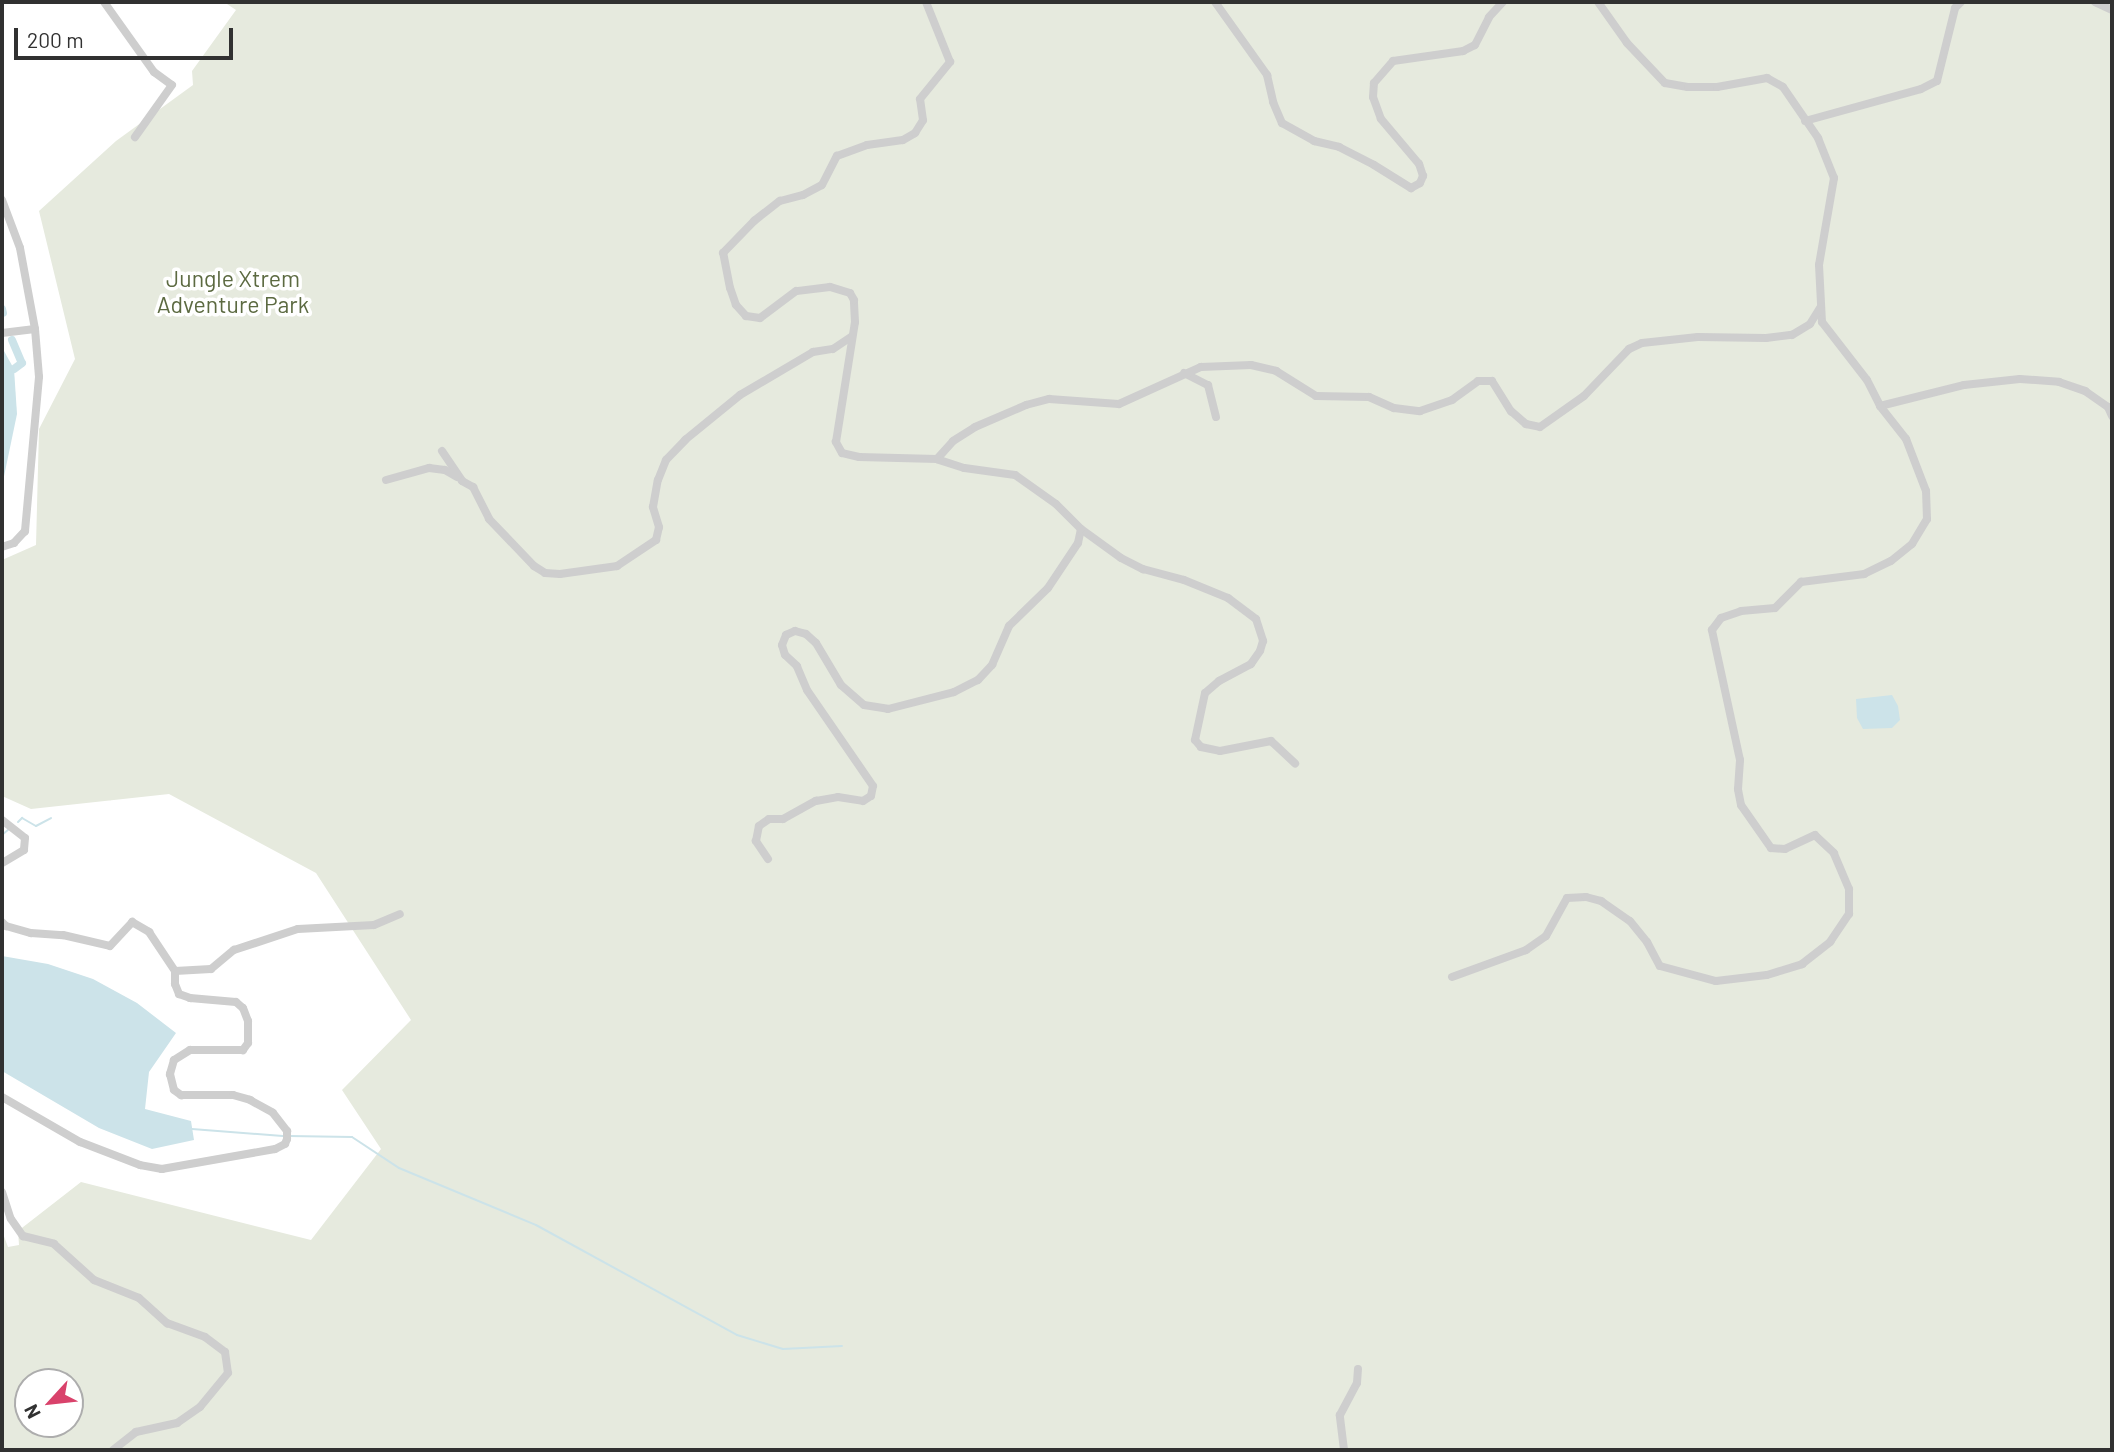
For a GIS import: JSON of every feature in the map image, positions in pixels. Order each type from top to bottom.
[{"type":"street","points":[[104,2],[154,72],[172,85],[135,138]]},
{"type":"street","points":[[926,2],[950,62],[920,99],[923,120],[915,133],[903,140],[867,145],[837,156],[822,185],[803,195],[780,201],[754,221],[723,253],[736,305],[746,316],[760,318],[796,291],[830,287],[850,293],[854,300],[851,337],[836,442],[842,453],[859,457],[937,459],[964,468],[1015,475],[1056,504],[1081,529],[1121,558],[1143,569],[1184,580],[1228,598],[1256,619],[1263,641],[1260,651],[1251,664],[1219,681],[1205,694],[1195,740],[1200,747],[1220,751],[1271,741],[1294,763]]},
{"type":"street","points":[[1215,2],[1267,75],[1273,102],[1282,123],[1314,141],[1339,148],[1374,165],[1411,188],[1420,183],[1423,176],[1419,164],[1381,119],[1373,97],[1374,83],[1393,61],[1463,51],[1475,45],[1491,15],[1503,2]]},
{"type":"street","points":[[1452,977],[1526,950],[1546,936],[1567,898],[1587,897],[1601,901],[1630,921],[1647,942],[1660,966],[1716,981],[1767,975],[1802,964],[1830,943],[1849,912],[1845,881],[1834,853],[1815,835],[1785,849],[1771,848],[1741,805],[1738,789],[1740,760],[1712,630],[1721,618],[1731,614],[1775,607],[1801,582],[1864,574],[1891,562],[1912,544],[1927,519],[1926,491],[1906,439],[1880,406],[1867,380],[1822,322],[1819,265],[1834,178],[1818,138],[1783,87],[1767,78],[1717,87],[1688,87],[1665,83],[1627,43],[1598,2]]},
{"type":"street","points":[[1805,121],[1921,89],[1937,80],[1955,8],[1961,2]]},
{"type":"street","points":[[2095,2],[2112,10]]},
{"type":"street","points":[[2,200],[20,248],[35,329],[39,377],[27,523],[25,531],[14,543],[2,547]]},
{"type":"street","points":[[937,459],[953,441],[975,427],[1026,405],[1049,399],[1119,404],[1201,367],[1251,365],[1276,371],[1316,396],[1369,397],[1394,408],[1420,411],[1452,400],[1478,382],[1492,381],[1511,411],[1527,424],[1540,427],[1584,396],[1629,349],[1642,343],[1699,337],[1766,338],[1792,335],[1810,324],[1820,307]]},
{"type":"street","points":[[2,334],[35,329]]},
{"type":"street","points":[[386,480],[429,468],[444,470],[473,487],[489,519],[515,548],[545,573],[575,573],[617,566],[656,540],[659,527],[653,507],[658,480],[666,460],[685,440],[740,395],[813,352],[833,349],[851,337]]},
{"type":"street","points":[[1184,373],[1208,385],[1216,417]]},
{"type":"street","points":[[1880,406],[1964,385],[2020,379],[2059,382],[2085,391],[2108,407],[2112,416]]},
{"type":"street","points":[[442,451],[462,481]]},
{"type":"street","points":[[768,859],[756,841],[759,826],[769,820],[783,819],[816,801],[838,797],[863,801],[871,796],[873,786],[807,690],[797,666],[785,655],[782,645],[786,635],[795,631],[806,634],[816,643],[841,685],[864,705],[887,709],[954,692],[978,680],[992,664],[1009,626],[1048,588],[1078,543],[1081,529]]},
{"type":"street","points":[[2,820],[25,838],[24,850],[2,863]]},
{"type":"street","points":[[175,971],[211,969],[234,950],[298,929],[374,925],[400,914]]},
{"type":"street","points":[[2,922],[6,926],[31,933],[63,935],[110,946],[132,922],[149,932],[167,954],[175,971],[174,984],[179,994],[190,998],[236,1002],[243,1008],[248,1021],[248,1043],[243,1050],[190,1050],[174,1060],[170,1074],[174,1090],[181,1095],[233,1095],[250,1100],[273,1113],[287,1131],[285,1144],[241,1157],[162,1169],[140,1165],[80,1142],[2,1097]]},
{"type":"street","points":[[2,1192],[11,1219],[23,1236],[54,1244],[94,1280],[139,1298],[167,1323],[205,1337],[225,1352],[228,1373],[200,1407],[177,1423],[136,1432],[113,1450]]},
{"type":"street","points":[[1344,1450],[1340,1415],[1356,1383],[1358,1370]]},
{"type":"green space","name":"Jungle Xtrem Adventure Park","points":[[224,2],[2112,2],[2112,1450],[2,1450],[2,1231],[8,1247],[19,1245],[18,1231],[81,1182],[311,1240],[381,1149],[342,1090],[411,1020],[316,873],[169,794],[31,809],[2,796],[2,560],[36,545],[39,429],[75,359],[39,211],[116,141],[193,85],[192,71],[236,10]]},
{"type":"water","points":[[4,351],[14,369],[17,414],[2,486],[2,352]]},
{"type":"water","points":[[1892,695],[1898,706],[1900,720],[1892,728],[1863,729],[1857,718],[1856,699]]},
{"type":"water","points":[[2,956],[48,964],[93,979],[137,1003],[176,1033],[149,1072],[145,1109],[191,1121],[194,1140],[152,1149],[99,1128],[2,1071]]},
{"type":"waterway","points":[[2,309],[3,313]]},
{"type":"waterway","points":[[12,340],[22,363],[14,369]]},
{"type":"waterway","points":[[18,822],[22,818],[36,826],[51,818]]},
{"type":"waterway","points":[[2,835],[8,830]]},
{"type":"waterway","points":[[192,1129],[283,1136]]},
{"type":"waterway","points":[[289,1136],[352,1137],[399,1168],[536,1225],[737,1335],[783,1349],[842,1346]]}]
